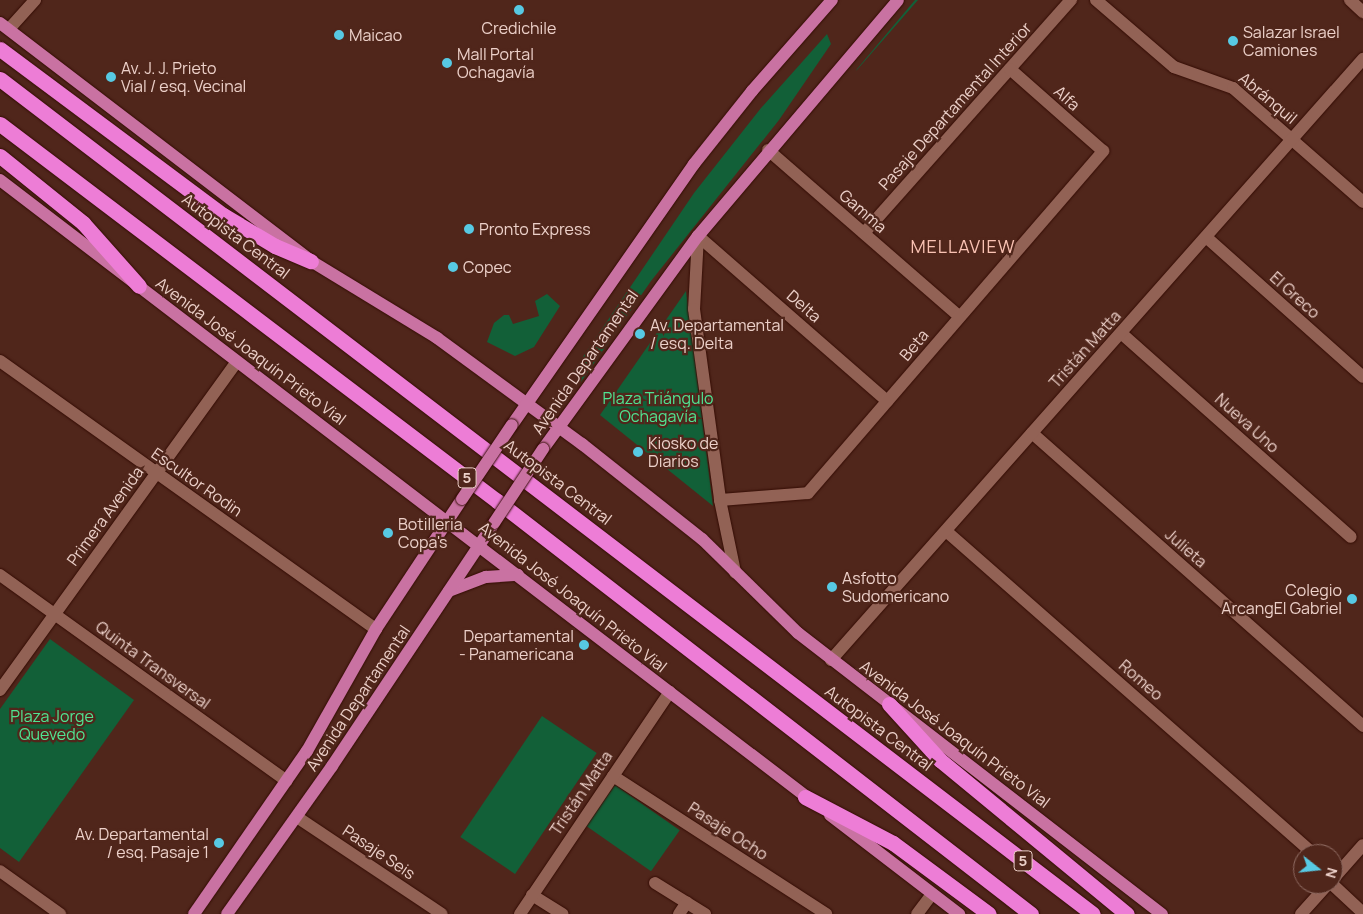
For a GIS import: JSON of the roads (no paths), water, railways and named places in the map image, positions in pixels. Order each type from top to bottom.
[{"type":"highway","points":[[0,49],[236,223],[275,246],[311,261]]},
{"type":"highway","name":"Autopista Central","points":[[0,79],[1093,914]]},
{"type":"highway","name":"5","points":[[0,124],[497,501],[1031,914]]},
{"type":"highway","points":[[0,156],[83,223],[139,286]]},
{"type":"highway","points":[[889,704],[940,760],[1127,914]]},
{"type":"highway","points":[[805,797],[893,843],[989,914]]},
{"type":"main road","name":"Avenida Departamental","points":[[194,914],[286,781],[325,721],[376,629],[527,402],[694,164],[782,55],[832,0]]},
{"type":"main road","name":"Avenida Departamental","points":[[227,914],[297,817],[543,449],[698,236],[768,150],[898,0]]},
{"type":"main road","name":"Avenida José Joaquín Prieto Vial","points":[[4,26],[311,261],[437,338],[527,402],[684,524],[735,572],[776,615],[831,660],[1162,914]]},
{"type":"main road","name":"Avenida José Joaquín Prieto Vial","points":[[1,184],[238,361],[958,914]]},
{"type":"main road","points":[[449,591],[486,577],[518,575]]},
{"type":"street","points":[[4,26],[35,0]]},
{"type":"street","name":"Pasaje Departamental Interior","points":[[864,233],[1071,0]]},
{"type":"street","name":"Abránquil","points":[[1096,0],[1174,67],[1233,88],[1363,202]]},
{"type":"street","points":[[1350,0],[1363,12]]},
{"type":"street","name":"Tristán Matta","points":[[831,660],[1363,59]]},
{"type":"street","name":"Alfa","points":[[1010,69],[1102,151]]},
{"type":"street","name":"Gamma","points":[[768,150],[959,316]]},
{"type":"street","name":"Beta","points":[[720,500],[808,493],[1102,151]]},
{"type":"street","points":[[698,236],[694,309],[720,500],[735,572]]},
{"type":"street","name":"Delta","points":[[698,236],[887,401]]},
{"type":"street","name":"El Greco","points":[[1206,237],[1363,377]]},
{"type":"street","name":"Nueva Uno","points":[[1121,333],[1351,537]]},
{"type":"street","name":"Primera Avenida","points":[[0,690],[238,361]]},
{"type":"street","name":"Escultor Rodin","points":[[0,362],[376,629]]},
{"type":"street","name":"Julieta","points":[[1032,433],[1363,726]]},
{"type":"street","name":"Romeo","points":[[946,531],[1303,844]]},
{"type":"street","name":"Quinta Transversal","points":[[0,575],[286,781]]},
{"type":"street","name":"Tristán Matta","points":[[520,914],[670,692]]},
{"type":"street","name":"Pasaje Ocho","points":[[613,776],[826,914]]},
{"type":"street","name":"Pasaje Seis","points":[[297,817],[442,914]]},
{"type":"street","points":[[1343,867],[1363,845]]},
{"type":"street","points":[[0,871],[60,914]]},
{"type":"street","points":[[655,883],[705,914]]},
{"type":"street","points":[[1343,888],[1363,913]]},
{"type":"street","points":[[917,914],[932,894]]},
{"type":"street","points":[[1301,914],[1319,894]]},
{"type":"street","points":[[532,895],[563,914]]},
{"type":"street","points":[[679,914],[687,902]]},
{"type":"place","name":"Credichile","points":[[519,10]]},
{"type":"place","name":"Maicao","points":[[339,35]]},
{"type":"place","name":"Salazar Israel Camiones","points":[[1233,41]]},
{"type":"place","name":"Mall Portal Ochagavía","points":[[447,63]]},
{"type":"place","name":"Av. J. J. Prieto Vial / esq. Vecinal","points":[[111,77]]},
{"type":"place","name":"Pronto Express","points":[[469,229]]},
{"type":"place","name":"Copec","points":[[453,267]]},
{"type":"place","name":"Av. Departamental / esq. Delta","points":[[640,334]]},
{"type":"place","name":"Kiosko de Diarios","points":[[638,452]]},
{"type":"place","name":"Botilleria Copa's","points":[[388,533]]},
{"type":"place","name":"Asfotto Sudomericano","points":[[832,587]]},
{"type":"place","name":"Colegio ArcangEl Gabriel","points":[[1352,599]]},
{"type":"place","name":"Departamental - Panamericana","points":[[584,645]]},
{"type":"place","name":"Av. Departamental / esq. Pasaje 1","points":[[219,843]]},
{"type":"district","name":"MELLAVIEW","points":[[963,246]]},
{"type":"park label","name":"Plaza Triángulo Ochagavía","points":[[658,407]]},
{"type":"park label","name":"Plaza Jorge Quevedo","points":[[52,725]]}]
